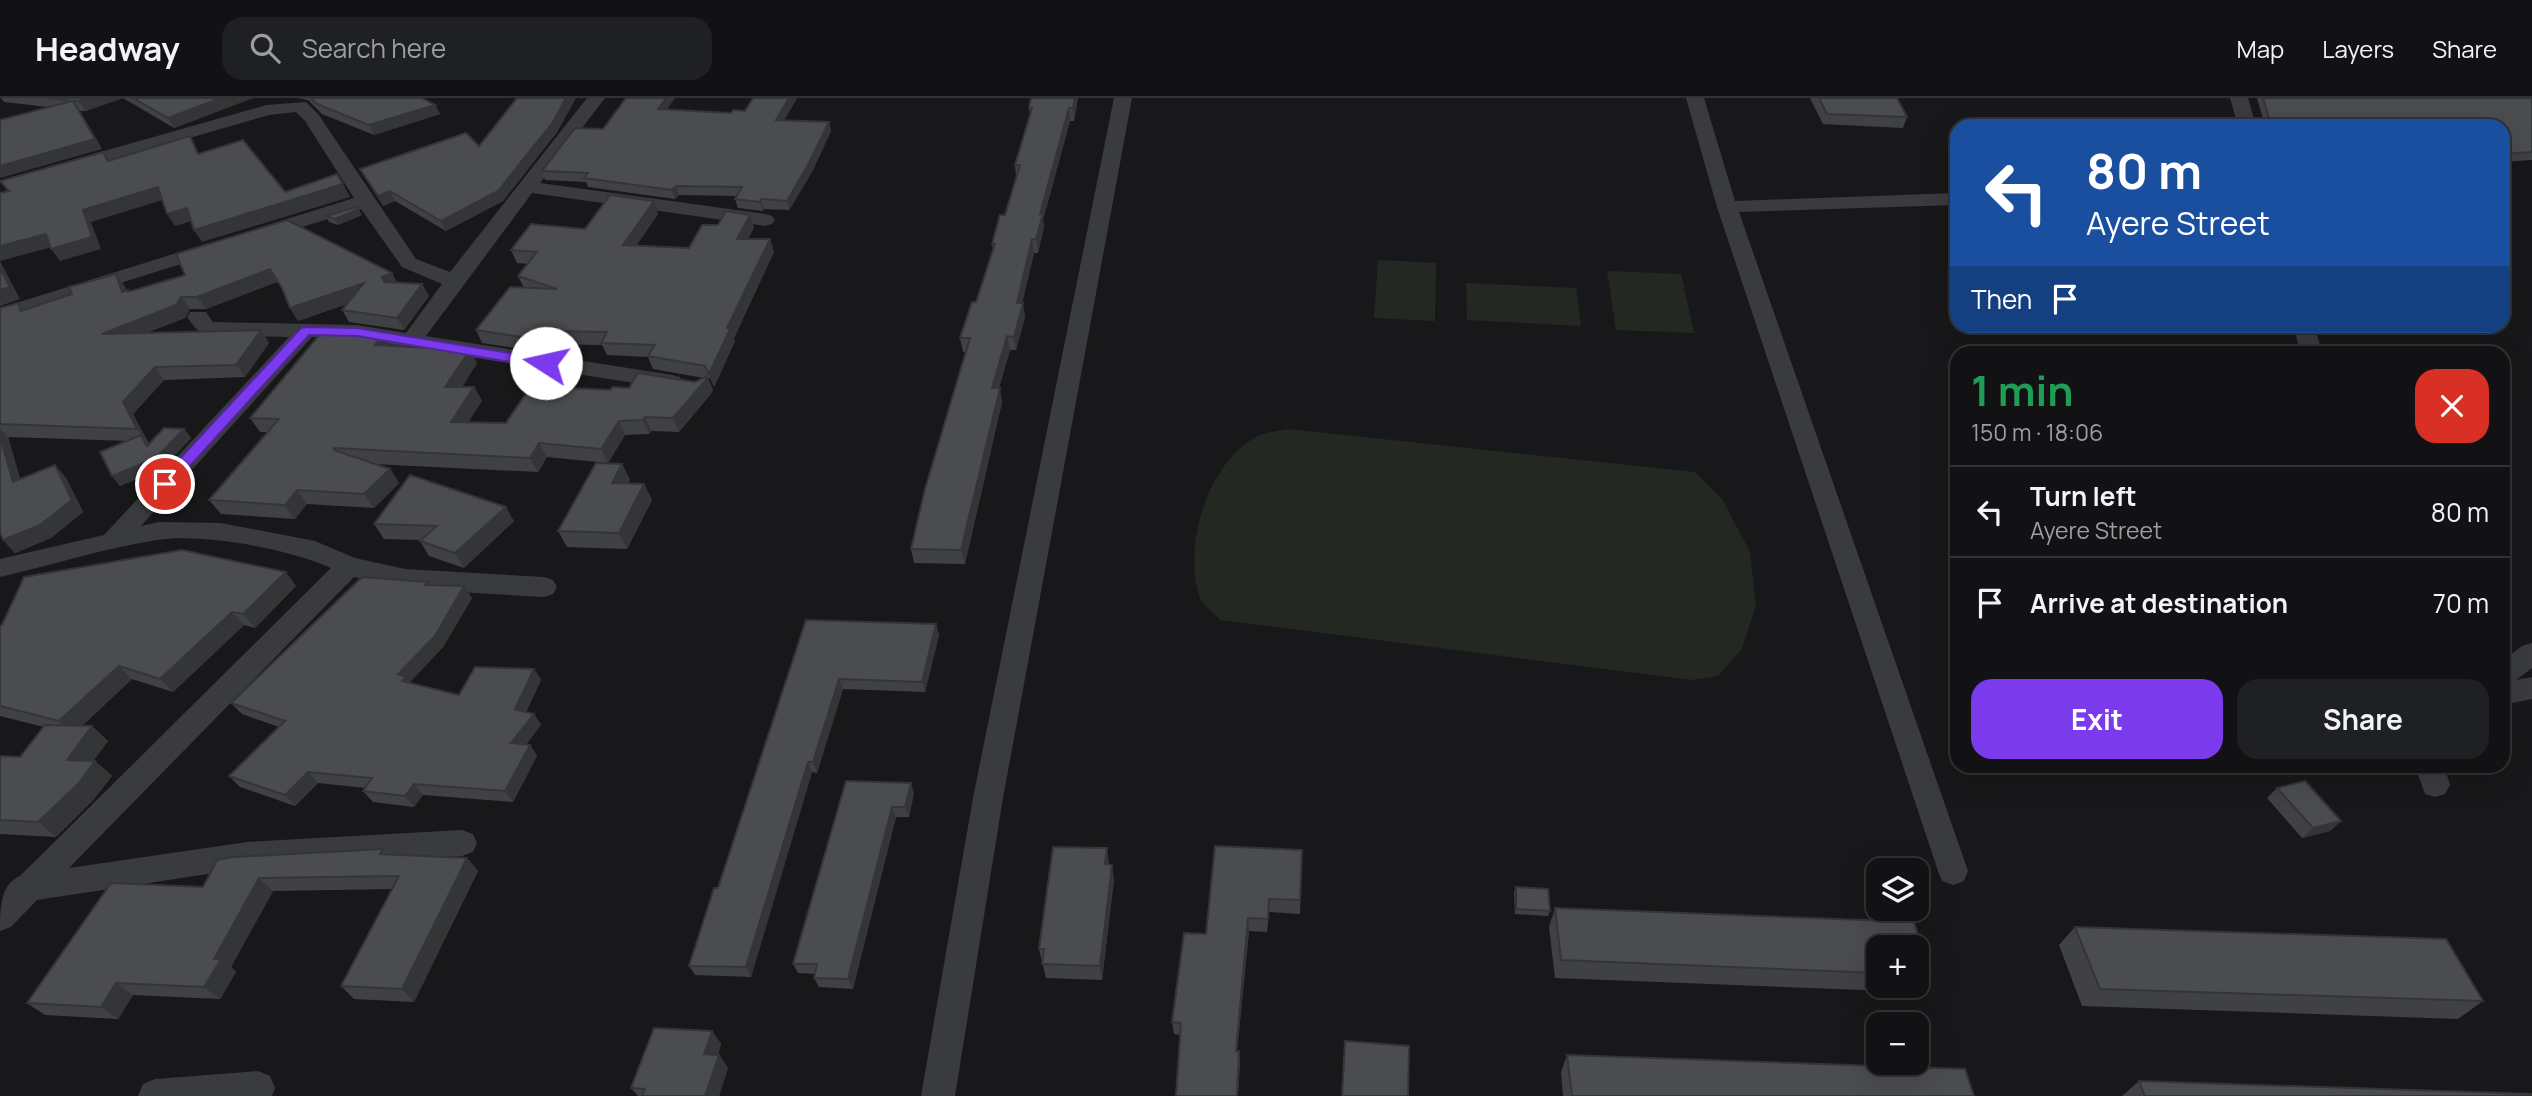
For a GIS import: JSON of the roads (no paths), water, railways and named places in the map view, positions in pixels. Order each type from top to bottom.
[{"type":"street","points":[[412,340],[596,98]]},
{"type":"street","points":[[938,1096],[988,798],[1123,98]]},
{"type":"street","points":[[1695,98],[1727,207],[1953,871]]},
{"type":"street","points":[[2239,98],[2245,119]]},
{"type":"street","points":[[53,172],[267,110],[300,106],[312,118],[409,263],[440,278],[456,279]]},
{"type":"street","points":[[528,187],[765,220]]},
{"type":"street","points":[[1727,207],[1950,199]]},
{"type":"street","points":[[0,314],[366,201]]},
{"type":"street","points":[[198,317],[207,328],[357,332],[688,384]]},
{"type":"street","points":[[113,541],[306,331]]},
{"type":"street","points":[[0,568],[159,531],[221,532],[315,550],[349,566],[405,579],[544,587]]},
{"type":"street","points":[[0,589],[34,561]]},
{"type":"street","points":[[0,917],[14,890],[349,566]]},
{"type":"street","points":[[2510,670],[2532,653]]},
{"type":"street","points":[[2510,692],[2532,688]]},
{"type":"street","points":[[14,890],[247,855],[462,844]]},
{"type":"street","points":[[155,1096],[258,1088]]}]
